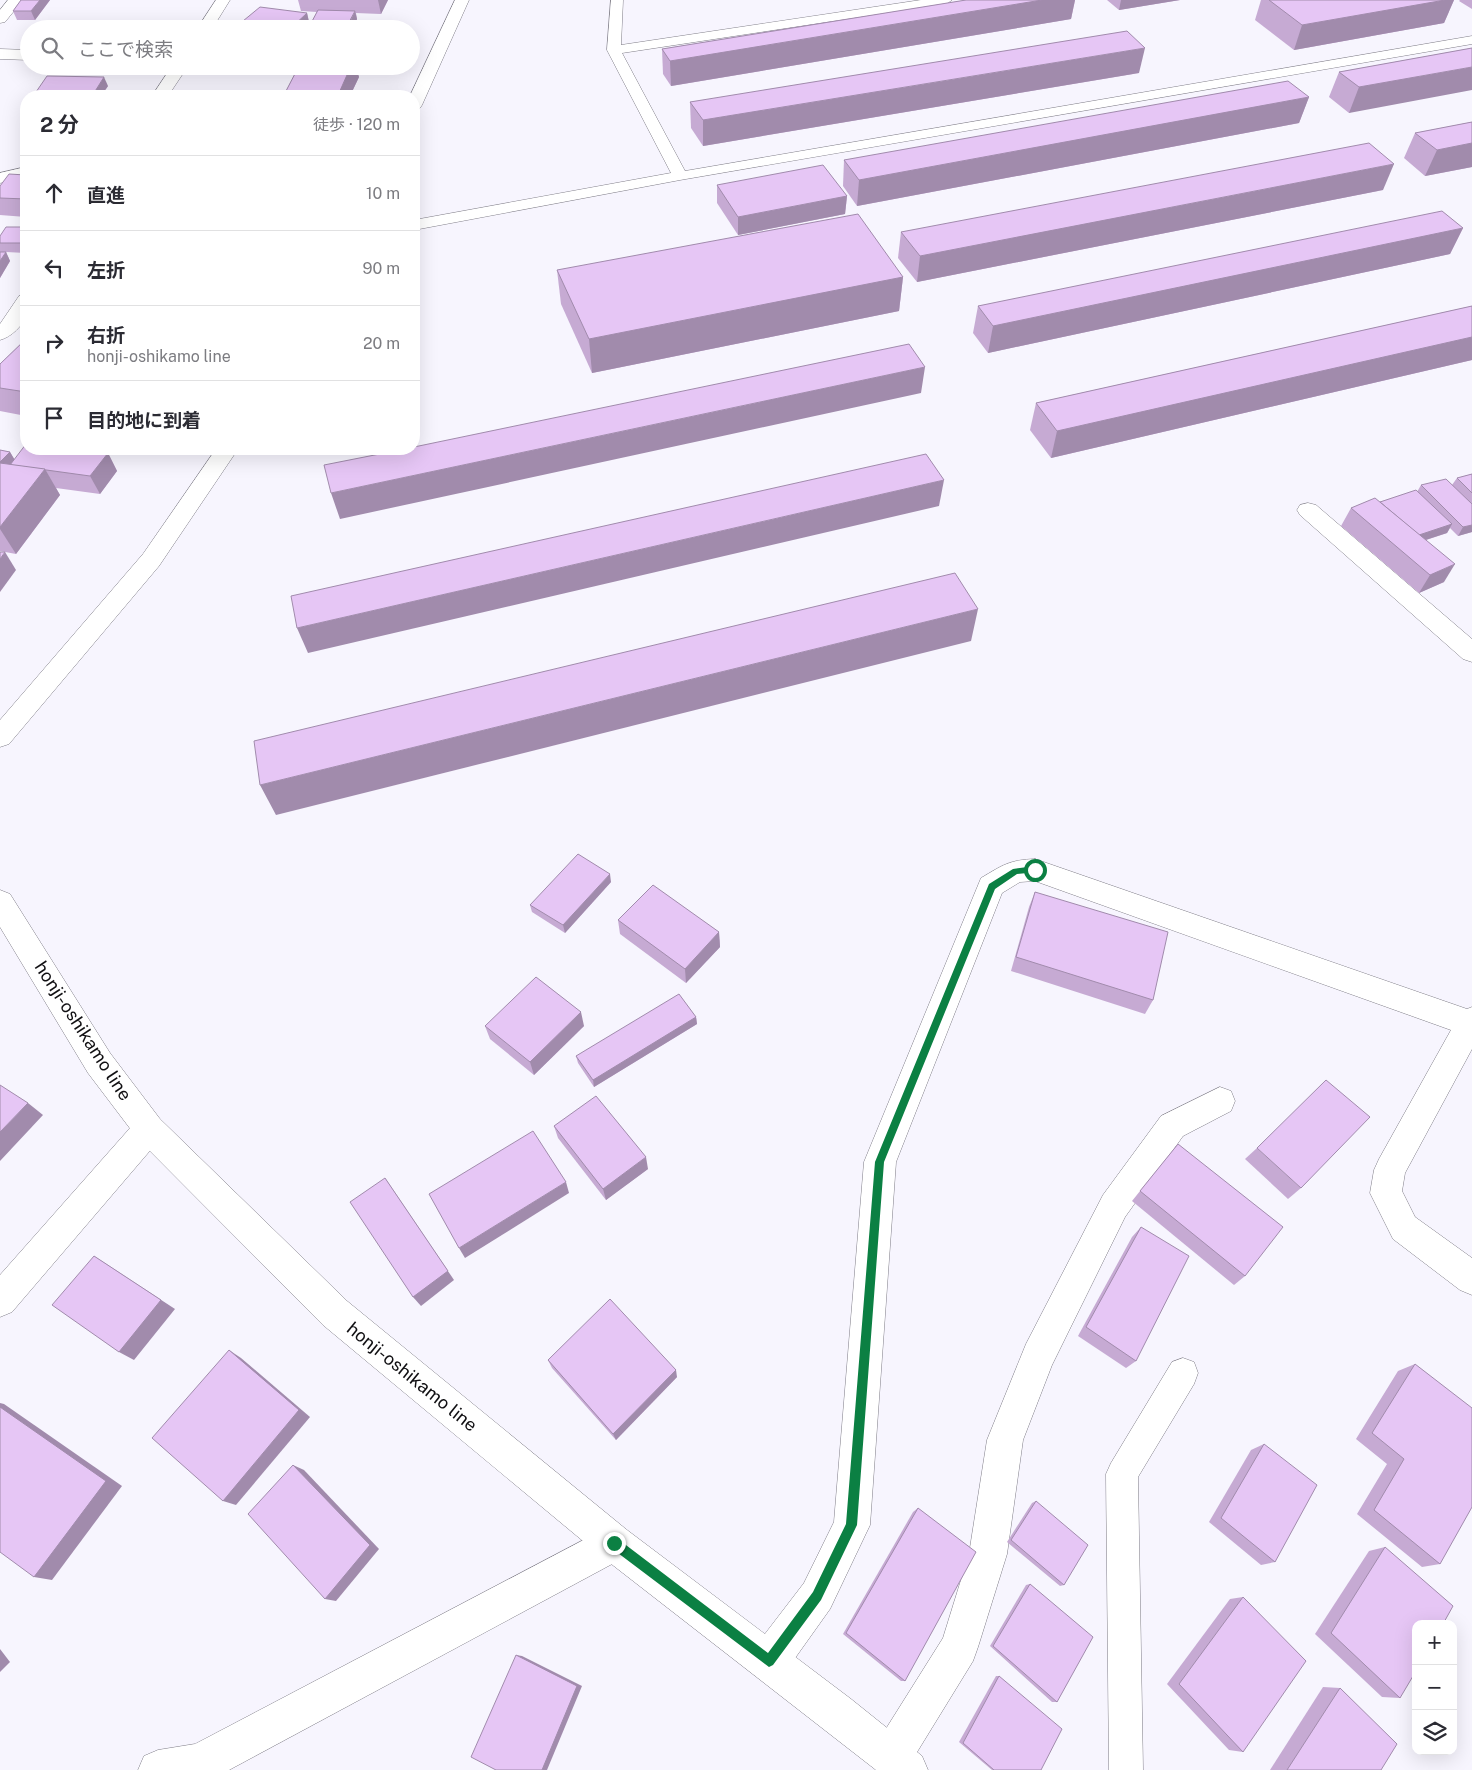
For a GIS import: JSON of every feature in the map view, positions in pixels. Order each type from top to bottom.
[{"type":"street","points":[[0,19],[16,0]]},
{"type":"street","points":[[210,20],[223,0]]},
{"type":"street","points":[[420,92],[462,0]]},
{"type":"street","points":[[0,54],[20,55]]},
{"type":"street","points":[[164,90],[174,75]]},
{"type":"street","points":[[0,178],[20,173]]},
{"type":"street","points":[[0,334],[10,325],[20,309]]},
{"type":"street","points":[[0,737],[151,560],[222,455]]},
{"type":"street","points":[[1308,510],[1472,653]]},
{"type":"street","points":[[769,1661],[817,1596],[852,1525],[880,1162],[991,886],[1015,871],[1035,870],[1471,1021],[1390,1170],[1386,1193],[1404,1228],[1472,1278]]},
{"type":"street","name":"honji-oshikamo line","points":[[0,902],[99,1063],[150,1129],[335,1313],[614,1543],[900,1763]]},
{"type":"street","points":[[900,1763],[959,1647],[988,1554],[1005,1440],[1038,1356],[1114,1206],[1172,1126],[1220,1101]]},
{"type":"street","points":[[0,1300],[150,1129]]},
{"type":"street","points":[[158,1770],[197,1767],[614,1543]]},
{"type":"lane","points":[[617,0],[614,50],[680,176]]},
{"type":"lane","points":[[614,50],[946,0]]},
{"type":"lane","points":[[420,224],[680,176],[1472,40]]},
{"type":"lane","points":[[1126,1770],[1122,1474],[1183,1373]]},
{"type":"building","points":[[21,0],[40,0],[31,11],[13,11]]},
{"type":"building","points":[[966,0],[1042,0],[670,61],[662,49]]},
{"type":"building","points":[[1269,0],[1445,0],[1302,25]]},
{"type":"building","points":[[260,7],[307,13],[300,20],[244,20]]},
{"type":"building","points":[[318,10],[355,11],[350,20],[313,20]]},
{"type":"building","points":[[1127,31],[1145,48],[703,120],[690,102]]},
{"type":"building","points":[[1472,48],[1472,67],[1359,87],[1339,72]]},
{"type":"building","points":[[294,75],[347,75],[340,90],[287,90]]},
{"type":"building","points":[[47,76],[104,77],[96,90],[37,90]]},
{"type":"building","points":[[1288,81],[1309,97],[859,180],[844,160]]},
{"type":"building","points":[[1472,122],[1472,143],[1437,150],[1415,133]]},
{"type":"building","points":[[1369,143],[1394,164],[920,256],[901,232]]},
{"type":"building","points":[[823,165],[847,196],[738,217],[717,185]]},
{"type":"building","points":[[9,174],[20,175],[20,199],[0,198],[0,186]]},
{"type":"building","points":[[1442,211],[1463,228],[993,326],[978,306]]},
{"type":"building","points":[[858,214],[903,277],[589,339],[557,270]]},
{"type":"building","points":[[6,227],[20,227],[20,243],[0,243],[0,236]]},
{"type":"building","points":[[0,252],[6,252],[0,261]]},
{"type":"building","points":[[1472,306],[1472,337],[1057,431],[1036,403]]},
{"type":"building","points":[[909,344],[925,367],[331,493],[324,465],[375,455],[420,455],[420,446]]},
{"type":"building","points":[[20,345],[20,391],[0,388],[0,364]]},
{"type":"building","points":[[0,450],[10,452],[0,462]]},
{"type":"building","points":[[20,452],[20,455],[106,455],[90,476],[10,465]]},
{"type":"building","points":[[926,454],[944,480],[297,628],[291,596]]},
{"type":"building","points":[[0,463],[45,469],[0,527]]},
{"type":"building","points":[[1472,474],[1472,493],[1457,478]]},
{"type":"building","points":[[1446,479],[1472,504],[1472,525],[1463,527],[1421,485]]},
{"type":"building","points":[[1416,490],[1452,524],[1419,535],[1380,502]]},
{"type":"building","points":[[1375,498],[1455,564],[1430,575],[1351,508]]},
{"type":"building","points":[[0,552],[5,552],[0,559]]},
{"type":"building","points":[[955,573],[978,609],[260,785],[254,741]]},
{"type":"building","points":[[578,854],[610,874],[563,925],[530,905]]},
{"type":"building","points":[[653,885],[719,932],[685,969],[618,920]]},
{"type":"building","points":[[1035,892],[1168,932],[1153,1000],[1016,957]]},
{"type":"building","points":[[536,977],[581,1012],[530,1062],[485,1026]]},
{"type":"building","points":[[679,994],[696,1017],[593,1080],[576,1056]]},
{"type":"building","points":[[1326,1080],[1370,1117],[1301,1188],[1257,1148]]},
{"type":"building","points":[[0,1085],[28,1103],[0,1132]]},
{"type":"building","points":[[596,1096],[646,1157],[603,1189],[554,1126]]},
{"type":"building","points":[[533,1131],[566,1182],[459,1248],[429,1194]]},
{"type":"building","points":[[1178,1144],[1283,1227],[1245,1276],[1140,1191]]},
{"type":"building","points":[[385,1178],[448,1271],[413,1297],[350,1202]]},
{"type":"building","points":[[1141,1227],[1189,1256],[1136,1361],[1086,1327]]},
{"type":"building","points":[[94,1256],[161,1300],[119,1352],[52,1305]]},
{"type":"building","points":[[610,1299],[676,1370],[613,1434],[548,1360]]},
{"type":"building","points":[[229,1350],[299,1410],[223,1501],[152,1438]]},
{"type":"building","points":[[1415,1364],[1472,1408],[1472,1507],[1440,1564],[1374,1510],[1404,1459],[1372,1433]]},
{"type":"building","points":[[0,1407],[106,1481],[34,1577],[0,1552]]},
{"type":"building","points":[[1264,1444],[1317,1485],[1275,1562],[1221,1518]]},
{"type":"building","points":[[293,1465],[370,1545],[325,1599],[248,1514]]},
{"type":"building","points":[[1036,1501],[1088,1545],[1064,1585],[1011,1540]]},
{"type":"building","points":[[918,1508],[976,1552],[905,1681],[846,1633]]},
{"type":"building","points":[[1385,1547],[1453,1606],[1445,1620],[1412,1620],[1412,1678],[1400,1698],[1331,1633]]},
{"type":"building","points":[[1030,1584],[1093,1637],[1057,1702],[993,1646]]},
{"type":"building","points":[[1243,1597],[1306,1661],[1243,1752],[1179,1684]]},
{"type":"building","points":[[516,1655],[577,1686],[542,1770],[496,1770],[471,1757]]},
{"type":"building","points":[[999,1676],[1062,1729],[1041,1770],[994,1770],[963,1743]]},
{"type":"building","points":[[1340,1688],[1397,1744],[1381,1770],[1287,1770]]},
{"type":"route","points":[[614,1543],[769,1661],[817,1596],[852,1525],[880,1162],[991,886],[1015,871],[1035,870]]}]
